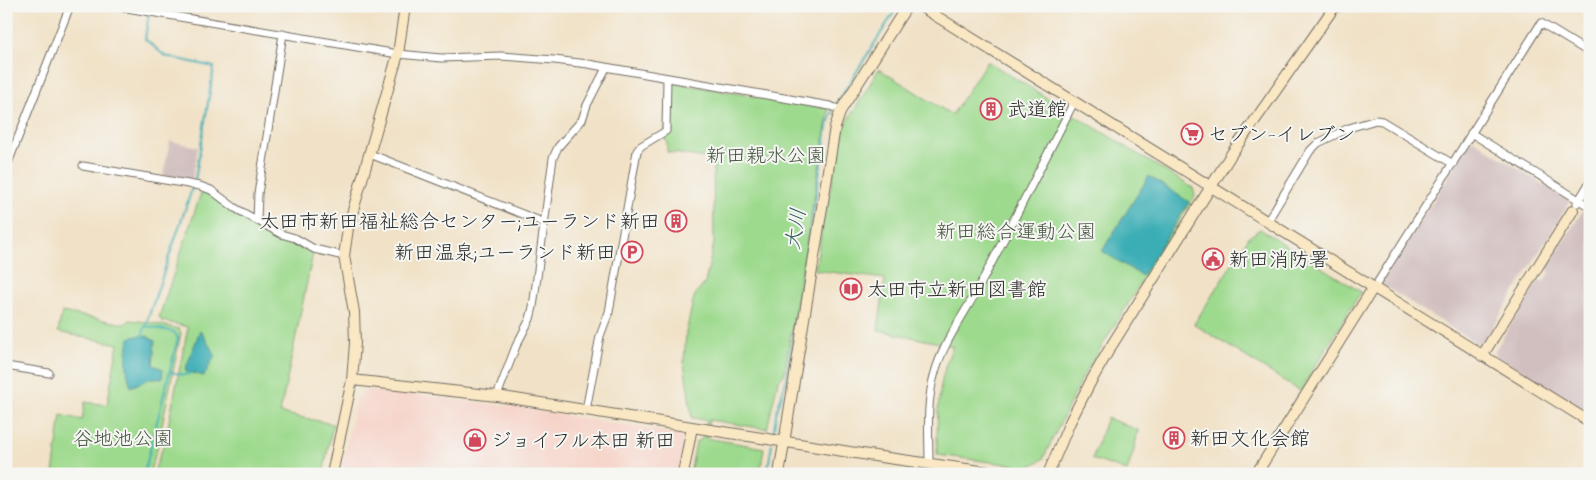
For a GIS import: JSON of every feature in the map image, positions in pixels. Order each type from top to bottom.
[{"type":"street","points":[[6,168],[70,6]]},
{"type":"street","points":[[115,6],[152,9],[398,54],[442,58],[525,57],[606,68],[830,106],[841,110]]},
{"type":"street","points":[[332,474],[352,380],[355,329],[344,256],[348,228],[398,54],[405,6]]},
{"type":"street","points":[[779,474],[781,441],[835,127],[841,110],[907,6]]},
{"type":"street","points":[[920,6],[1590,422]]},
{"type":"street","points":[[1048,474],[1070,422],[1090,383],[1212,187],[1272,95],[1335,6]]},
{"type":"street","points":[[1256,474],[1541,23],[1590,54]]},
{"type":"street","points":[[257,220],[258,194],[284,34]]},
{"type":"street","points":[[497,396],[516,346],[534,307],[555,152],[582,120],[587,105],[606,68]]},
{"type":"street","points":[[586,410],[600,336],[609,312],[637,151],[641,146],[666,131],[667,78]]},
{"type":"street","points":[[929,464],[930,408],[932,386],[937,365],[1074,102]]},
{"type":"street","points":[[1267,222],[1310,151],[1326,138],[1349,128],[1376,120],[1382,121],[1452,164]]},
{"type":"street","points":[[1471,134],[1576,205],[1590,207]]},
{"type":"street","points":[[370,154],[545,223]]},
{"type":"street","points":[[83,166],[200,186],[210,190],[235,208],[281,234],[295,238],[314,250],[344,256]]},
{"type":"street","points":[[1482,356],[1590,182]]},
{"type":"street","points":[[6,366],[48,373]]},
{"type":"street","points":[[352,380],[497,396],[1002,474]]},
{"type":"street","points":[[683,474],[692,427]]},
{"type":"shaded area","points":[[1472,139],[1570,202],[1481,346],[1381,284]]},
{"type":"shaded area","points":[[170,141],[198,147],[192,181],[163,176]]},
{"type":"shaded area","points":[[1583,210],[1590,210],[1590,415],[1495,356],[1494,352],[1538,281],[1544,281],[1550,273],[1547,267]]},
{"type":"shaded area","points":[[368,389],[515,407],[682,435],[684,439],[678,474],[341,474],[356,400]]},
{"type":"green space","name":"新田総合運動公園","points":[[987,61],[1193,188],[1195,196],[1082,378],[1043,459],[1029,467],[937,455],[939,399],[944,372],[953,346],[878,330],[885,279],[815,270],[823,222],[845,125],[879,69],[952,115]]},
{"type":"green space","name":"新田親水公園","points":[[675,83],[829,109],[784,375],[778,381],[767,429],[709,420],[706,438],[764,448],[760,474],[690,474],[696,442],[703,438],[707,420],[692,418],[684,362],[686,333],[695,295],[705,283],[714,243],[713,159],[667,152],[667,143],[664,136],[670,86]]},
{"type":"green space","points":[[204,191],[236,214],[256,223],[280,238],[294,242],[313,253],[280,413],[333,424],[323,474],[153,474],[165,441],[188,327],[162,321],[159,317],[201,193]]},
{"type":"green space","points":[[1260,229],[1361,292],[1300,391],[1194,324],[1249,237]]},
{"type":"green space","name":"谷地池公園","points":[[62,312],[125,324],[130,320],[179,329],[181,333],[157,449],[149,474],[53,474],[61,415],[82,420],[85,402],[107,405],[118,344],[58,332]]},
{"type":"green space","points":[[1107,418],[1138,430],[1127,471],[1092,459]]},
{"type":"water","points":[[1149,176],[1189,202],[1142,276],[1102,251]]},
{"type":"water","points":[[200,330],[215,355],[204,376],[185,371]]},
{"type":"water","points":[[147,336],[155,341],[153,365],[163,369],[162,379],[151,378],[131,387],[127,369],[127,351],[129,338]]},
{"type":"waterway","points":[[150,6],[145,39],[165,56],[214,67],[195,180]]},
{"type":"waterway","name":"大川","points":[[835,106],[898,6]]},
{"type":"waterway","name":"大川","points":[[773,437],[776,414],[786,381],[827,127],[833,110]]},
{"type":"waterway","points":[[142,336],[192,189]]},
{"type":"waterway","points":[[144,474],[178,338],[174,332],[146,326]]},
{"type":"waterway","points":[[171,372],[184,375],[191,373]]},
{"type":"waterway","name":"大川","points":[[767,474],[772,444]]},
{"type":"place","name":"武道館","points":[[991,109]]},
{"type":"place","name":"セブン-イレブン","points":[[1192,134]]},
{"type":"place","name":"太田市新田福祉総合センター;ユーランド新田","points":[[676,221]]},
{"type":"place","name":"新田温泉;ユーランド新田","points":[[632,252]]},
{"type":"place","name":"新田消防署","points":[[1213,259]]},
{"type":"place","name":"太田市立新田図書館","points":[[851,289]]},
{"type":"place","name":"新田文化会館","points":[[1174,438]]},
{"type":"place","name":"ジョイフル本田 新田","points":[[475,440]]}]
